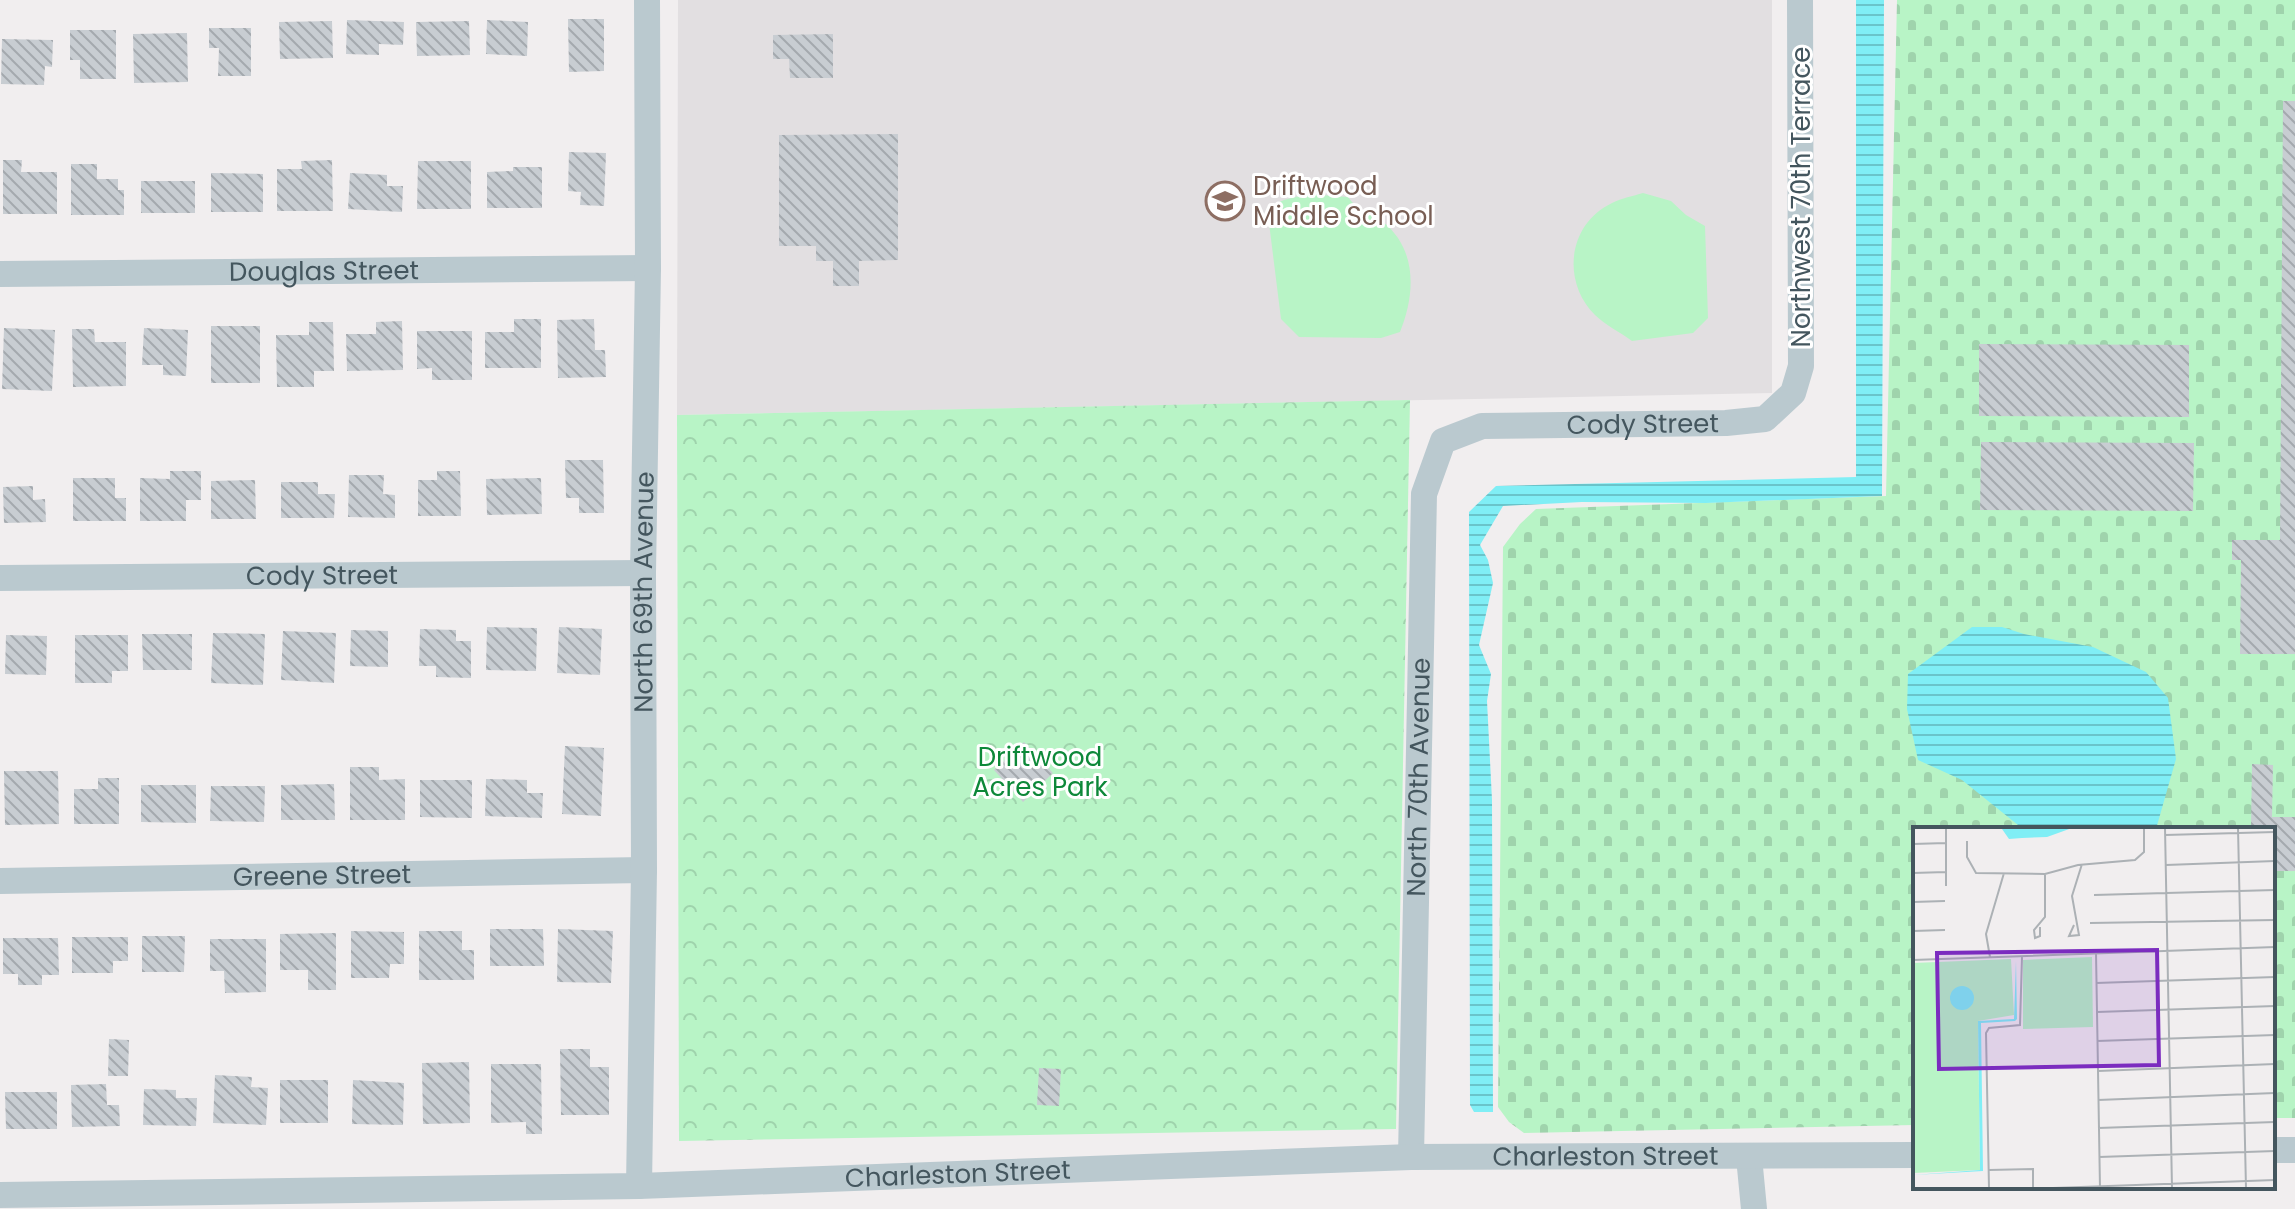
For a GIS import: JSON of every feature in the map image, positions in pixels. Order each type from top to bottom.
[{"type":"street","name":"North 69th Avenue","points":[[639,1186],[644,870],[647,0]]},
{"type":"street","name":"Northwest 70th Terrace","points":[[1793,393],[1801,366],[1800,0]]},
{"type":"street","name":"Douglas Street","points":[[0,274],[648,268]]},
{"type":"street","name":"Cody Street","points":[[1482,426],[1726,423],[1765,419],[1793,393]]},
{"type":"street","name":"North 70th Avenue","points":[[1411,1157],[1424,494],[1443,441],[1482,426]]},
{"type":"street","name":"Cody Street","points":[[0,578],[643,573]]},
{"type":"street","name":"Greene Street","points":[[0,881],[644,870]]},
{"type":"street","name":"Charleston Street","points":[[0,1195],[639,1186],[1411,1157],[1913,1155]]},
{"type":"street","points":[[1749,1157],[1754,1209]]},
{"type":"shaded area","name":"Driftwood Middle School","points":[[678,0],[1772,0],[1772,393],[677,415]]},
{"type":"green space","points":[[1897,0],[2295,0],[2295,1118],[2275,1118],[2275,827],[1913,827],[1913,1125],[1524,1133],[1509,1122],[1498,1107],[1503,547],[1536,509],[1886,496]]},
{"type":"green space","points":[[1643,193],[1671,201],[1705,226],[1708,318],[1693,333],[1632,341],[1595,315],[1577,286],[1574,254],[1586,225],[1597,212],[1612,203]]},
{"type":"green space","points":[[1307,194],[1348,197],[1383,222],[1403,246],[1408,259],[1410,288],[1400,332],[1381,338],[1299,337],[1281,319],[1267,207]]},
{"type":"green space","name":"Driftwood Acres Park","points":[[1410,400],[1396,1129],[679,1141],[677,415]]},
{"type":"water","points":[[1856,0],[1884,0],[1882,496],[1503,506],[1480,545],[1488,560],[1493,583],[1479,645],[1491,674],[1487,701],[1492,800],[1493,1112],[1474,1112],[1470,1105],[1469,512],[1496,486],[1856,477]]},
{"type":"water","points":[[1972,627],[2002,627],[2093,647],[2146,672],[2168,698],[2176,759],[2157,827],[2021,827],[1962,780],[1918,760],[1907,709],[1908,674]]},
{"type":"building","points":[[568,19],[604,19],[604,71],[569,72]]},
{"type":"building","points":[[347,20],[404,22],[403,45],[379,44],[379,55],[346,54]]},
{"type":"building","points":[[487,20],[528,22],[527,56],[486,54]]},
{"type":"building","points":[[332,21],[333,58],[280,59],[279,22]]},
{"type":"building","points":[[469,21],[470,55],[417,56],[416,22]]},
{"type":"building","points":[[209,28],[251,28],[251,76],[218,76],[219,48],[209,48]]},
{"type":"building","points":[[70,30],[116,30],[116,79],[80,79],[80,60],[70,60]]},
{"type":"building","points":[[187,33],[188,82],[134,83],[133,34]]},
{"type":"building","points":[[833,34],[833,78],[790,78],[789,59],[773,59],[773,35]]},
{"type":"building","points":[[2,39],[53,40],[52,67],[45,66],[44,85],[1,84]]},
{"type":"building","points":[[2283,101],[2295,101],[2295,654],[2240,654],[2241,560],[2232,560],[2232,540],[2280,540]]},
{"type":"building","points":[[898,134],[898,260],[859,261],[859,286],[833,286],[833,261],[816,261],[816,246],[779,246],[779,135]]},
{"type":"building","points":[[569,152],[606,153],[604,206],[580,205],[581,192],[568,191]]},
{"type":"building","points":[[3,160],[22,160],[21,172],[57,172],[57,214],[3,214]]},
{"type":"building","points":[[332,160],[333,211],[277,211],[277,169],[302,169],[301,161]]},
{"type":"building","points":[[418,161],[471,161],[471,209],[417,209]]},
{"type":"building","points":[[71,164],[97,164],[97,179],[118,179],[118,190],[124,190],[124,215],[71,215]]},
{"type":"building","points":[[513,167],[542,167],[542,208],[487,208],[487,172],[513,171]]},
{"type":"building","points":[[211,173],[263,174],[263,212],[211,212]]},
{"type":"building","points":[[350,173],[387,175],[387,186],[403,186],[402,212],[348,209]]},
{"type":"building","points":[[141,181],[195,181],[195,213],[141,213]]},
{"type":"building","points":[[514,319],[541,319],[541,368],[485,368],[485,332],[514,332]]},
{"type":"building","points":[[594,319],[595,350],[605,350],[606,377],[558,378],[557,320]]},
{"type":"building","points":[[402,321],[403,370],[347,371],[346,334],[376,334],[376,322]]},
{"type":"building","points":[[309,322],[333,322],[334,371],[314,371],[314,387],[277,387],[276,335],[309,335]]},
{"type":"building","points":[[211,326],[260,326],[260,383],[211,383]]},
{"type":"building","points":[[4,328],[55,330],[52,391],[2,389]]},
{"type":"building","points":[[144,328],[188,330],[186,376],[163,375],[163,365],[142,365]]},
{"type":"building","points":[[72,329],[94,329],[95,342],[126,342],[126,386],[73,387]]},
{"type":"building","points":[[417,331],[472,331],[472,380],[432,380],[432,368],[417,369]]},
{"type":"building","points":[[1979,344],[2189,345],[2189,417],[1979,416]]},
{"type":"building","points":[[1981,442],[2194,443],[2193,511],[1980,510]]},
{"type":"building","points":[[565,460],[603,460],[604,513],[579,513],[579,498],[566,498]]},
{"type":"building","points":[[170,471],[201,471],[201,500],[186,500],[186,521],[140,521],[140,478],[170,479]]},
{"type":"building","points":[[437,471],[460,471],[461,516],[418,516],[418,480],[437,480]]},
{"type":"building","points":[[349,475],[384,475],[383,494],[395,495],[395,518],[348,517]]},
{"type":"building","points":[[73,478],[115,478],[115,498],[126,498],[126,521],[73,521]]},
{"type":"building","points":[[541,478],[542,514],[487,515],[486,479]]},
{"type":"building","points":[[255,480],[256,519],[211,519],[211,481]]},
{"type":"building","points":[[281,482],[318,482],[318,494],[335,494],[334,518],[281,518]]},
{"type":"building","points":[[33,486],[33,500],[45,499],[46,522],[4,523],[3,487]]},
{"type":"building","points":[[487,627],[537,628],[536,671],[486,670]]},
{"type":"building","points":[[559,627],[602,629],[600,675],[557,673]]},
{"type":"building","points":[[420,629],[456,630],[456,641],[471,641],[471,678],[436,677],[436,666],[419,666]]},
{"type":"building","points":[[351,630],[388,631],[388,667],[350,666]]},
{"type":"building","points":[[283,631],[336,633],[334,683],[281,680]]},
{"type":"building","points":[[213,633],[265,634],[263,685],[211,683]]},
{"type":"building","points":[[142,634],[192,634],[192,670],[143,670]]},
{"type":"building","points":[[6,635],[47,636],[46,675],[5,674]]},
{"type":"building","points":[[75,635],[128,635],[128,671],[112,671],[112,683],[75,683]]},
{"type":"building","points":[[1024,742],[1053,773],[1023,802],[994,770]]},
{"type":"building","points":[[565,746],[604,748],[601,816],[562,814]]},
{"type":"building","points":[[2252,764],[2273,765],[2272,817],[2295,817],[2295,871],[2275,871],[2275,827],[2251,827]]},
{"type":"building","points":[[350,767],[379,767],[379,780],[405,779],[405,820],[350,820]]},
{"type":"building","points":[[4,771],[58,771],[59,824],[5,825]]},
{"type":"building","points":[[98,778],[119,778],[119,824],[74,824],[74,789],[98,789]]},
{"type":"building","points":[[486,779],[527,780],[527,793],[543,793],[542,818],[485,816]]},
{"type":"building","points":[[420,780],[472,780],[472,818],[420,817]]},
{"type":"building","points":[[334,784],[335,820],[281,820],[281,785]]},
{"type":"building","points":[[141,785],[196,785],[196,823],[141,822]]},
{"type":"building","points":[[211,786],[265,786],[264,822],[210,821]]},
{"type":"building","points":[[490,929],[543,929],[544,966],[490,966]]},
{"type":"building","points":[[558,929],[613,931],[611,983],[557,982]]},
{"type":"building","points":[[351,931],[404,932],[404,964],[390,964],[389,978],[351,978]]},
{"type":"building","points":[[419,931],[462,931],[462,950],[474,950],[474,980],[419,980]]},
{"type":"building","points":[[336,933],[336,990],[308,990],[308,970],[280,970],[280,934]]},
{"type":"building","points":[[142,936],[185,936],[184,972],[142,972]]},
{"type":"building","points":[[72,937],[128,937],[128,961],[113,961],[113,973],[72,973]]},
{"type":"building","points":[[3,938],[58,938],[59,975],[42,975],[42,985],[18,985],[18,974],[3,974]]},
{"type":"building","points":[[210,939],[266,939],[266,992],[225,993],[224,971],[210,971]]},
{"type":"building","points":[[109,1039],[129,1040],[128,1076],[108,1076]]},
{"type":"building","points":[[560,1049],[590,1049],[590,1067],[609,1067],[609,1115],[561,1115]]},
{"type":"building","points":[[469,1062],[470,1123],[423,1124],[422,1063]]},
{"type":"building","points":[[491,1064],[541,1064],[542,1134],[526,1134],[526,1122],[491,1123]]},
{"type":"building","points":[[1039,1068],[1061,1069],[1059,1106],[1037,1105]]},
{"type":"building","points":[[215,1075],[252,1077],[251,1087],[268,1088],[266,1125],[213,1123]]},
{"type":"building","points":[[280,1080],[328,1080],[328,1123],[280,1123]]},
{"type":"building","points":[[353,1080],[404,1083],[403,1125],[352,1124]]},
{"type":"building","points":[[106,1084],[107,1105],[119,1105],[120,1126],[72,1127],[71,1085]]},
{"type":"building","points":[[144,1089],[176,1090],[176,1098],[197,1098],[196,1126],[143,1125]]},
{"type":"building","points":[[5,1092],[57,1092],[57,1129],[6,1129]]},
{"type":"place","name":"Driftwood Middle School","points":[[1225,201]]}]
